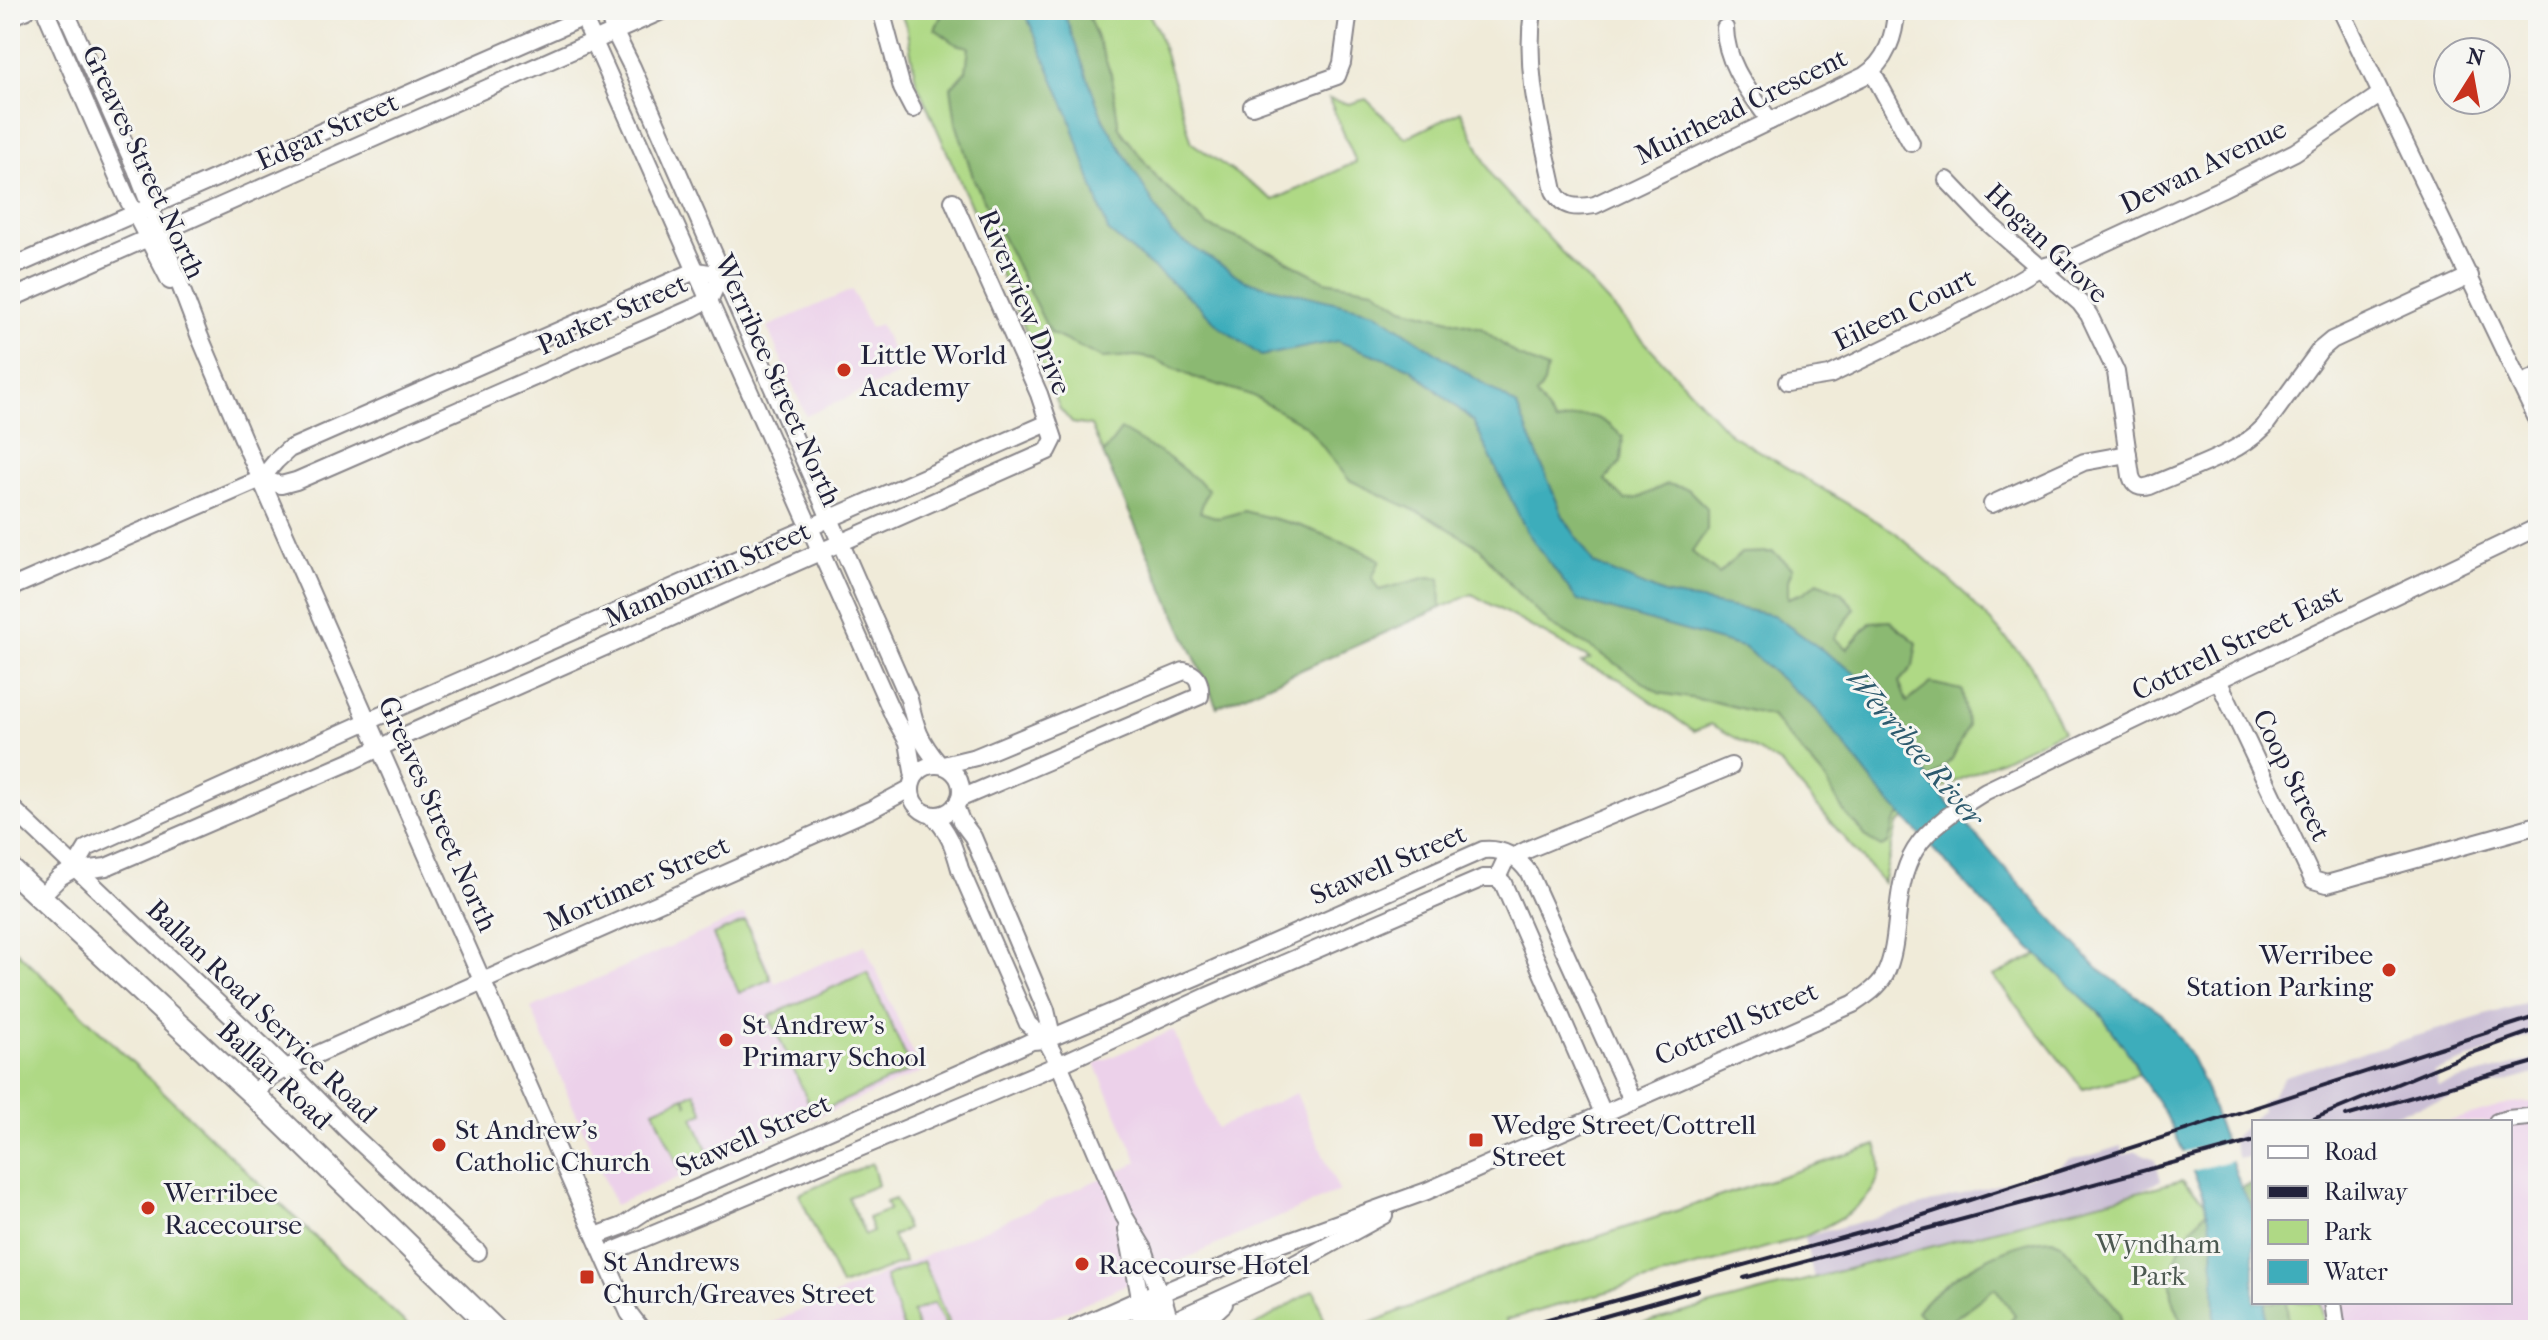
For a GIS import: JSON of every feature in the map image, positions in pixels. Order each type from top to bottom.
[{"type":"main road","name":"Ballan Road","points":[[10,869],[254,1095],[495,1330]]},
{"type":"main road","points":[[1150,1299],[1159,1328]]},
{"type":"main road","name":"Cottrell Street","points":[[1078,1330],[1150,1299]]},
{"type":"street","points":[[10,17],[27,10]]},
{"type":"street","name":"Greaves Street North","points":[[45,10],[135,215],[154,235]]},
{"type":"street","name":"Greaves Street North","points":[[65,10],[151,207],[154,235],[596,1236],[631,1322],[642,1330]]},
{"type":"street","name":"Werribee Street North","points":[[607,10],[909,699],[917,734],[941,765]]},
{"type":"street","name":"Edgar Street","points":[[10,299],[664,10]]},
{"type":"street","points":[[881,10],[902,88],[913,109]]},
{"type":"street","points":[[1252,106],[1345,74],[1349,10]]},
{"type":"street","name":"Muirhead Crescent","points":[[1533,10],[1529,50],[1532,83],[1554,191],[1569,206],[1595,205],[1872,71],[1891,40],[1896,10]]},
{"type":"street","points":[[2341,10],[2538,421]]},
{"type":"street","name":"Edgar Street","points":[[10,268],[588,13]]},
{"type":"street","name":"Werribee Street North","points":[[588,13],[595,42],[894,717],[908,742],[912,782]]},
{"type":"street","points":[[1725,28],[1731,63],[1770,121]]},
{"type":"street","points":[[1872,71],[1911,143]]},
{"type":"street","name":"Dewan Avenue","points":[[2039,268],[2079,255],[2295,152],[2381,94]]},
{"type":"street","name":"Hogan Grove","points":[[1947,180],[1986,221],[2080,303],[2093,323],[2119,380],[2131,476],[2136,486],[2150,486],[2246,441],[2264,427],[2326,345],[2470,276]]},
{"type":"street","name":"Riverview Drive","points":[[953,201],[1039,394],[1048,423]]},
{"type":"street","name":"Eileen Court","points":[[1787,382],[1830,375],[1988,298],[2039,268]]},
{"type":"street","name":"Parker Street","points":[[10,588],[261,479],[289,449],[697,271],[721,275],[710,299],[296,481],[281,485],[261,479]]},
{"type":"street","points":[[2520,384],[2538,376]]},
{"type":"street","name":"Mambourin Street","points":[[40,897],[60,877],[75,868],[87,848],[368,721],[1048,423],[1054,439],[1048,451],[106,867],[75,868]]},
{"type":"street","points":[[1992,504],[2084,462],[2128,454]]},
{"type":"street","name":"Cottrell Street East","points":[[1960,808],[1986,791],[2538,527]]},
{"type":"street","points":[[925,811],[941,815],[957,803],[1200,696],[1197,678],[1193,673],[1184,671],[976,757],[925,767],[912,782],[913,801],[946,829],[953,842],[960,869],[1028,1024],[1046,1040],[1059,1064],[1124,1216],[1144,1249],[1150,1299]]},
{"type":"street","name":"Coop Street","points":[[2218,680],[2313,880],[2327,884],[2538,825]]},
{"type":"street","points":[[941,765],[957,775],[961,783],[957,803],[961,821],[973,837],[1046,1010],[1050,1027],[1046,1040]]},
{"type":"street","name":"Stawell Street","points":[[604,1255],[1059,1064],[1208,996],[1483,878],[1497,878],[1501,867],[1514,857],[1731,766]]},
{"type":"street","name":"Mortimer Street","points":[[254,1095],[267,1080],[286,1068],[872,809],[912,782]]},
{"type":"street","name":"Ballan Road Service Road","points":[[10,806],[478,1252]]},
{"type":"street","name":"Cottrell Street","points":[[1150,1299],[1266,1249],[1427,1191],[1853,1004],[1872,991],[1884,976],[1892,950],[1898,898],[1908,863],[1922,840],[1960,808]]},
{"type":"street","name":"Mortimer Street","points":[[872,809],[925,811]]},
{"type":"street","name":"Stawell Street","points":[[596,1236],[623,1226],[647,1210],[1032,1041],[1046,1040],[1198,976],[1473,853],[1491,849],[1514,857]]},
{"type":"street","points":[[1514,857],[1529,873],[1632,1100]]},
{"type":"street","points":[[1497,878],[1503,883],[1603,1113]]},
{"type":"street","points":[[1283,938],[1292,960]]},
{"type":"street","points":[[1198,976],[1208,996]]},
{"type":"street","points":[[2504,1120],[2538,1116]]},
{"type":"street","name":"Cottrell Street","points":[[1159,1328],[1278,1273],[1427,1191]]},
{"type":"street","points":[[1196,1330],[1241,1290]]},
{"type":"street","points":[[2333,1304],[2337,1330]]},
{"type":"shaded area","points":[[852,290],[870,328],[880,324],[902,373],[806,416],[767,327]]},
{"type":"shaded area","name":"St Andrew's Primary School","points":[[744,914],[775,983],[865,945],[921,1072],[615,1205],[531,1008]]},
{"type":"shaded area","points":[[2538,999],[2538,1033],[2434,1072],[2438,1086],[2538,1058],[2538,1073],[2372,1120],[2252,1120],[2252,1156],[2238,1159],[2232,1139],[2262,1110],[2260,1102],[2271,1096],[2285,1076]]},
{"type":"shaded area","points":[[1173,1030],[1217,1128],[1296,1093],[1339,1191],[1023,1330],[756,1330],[1138,1162],[1095,1064]]},
{"type":"shaded area","points":[[2538,1103],[2538,1330],[2320,1330],[2317,1304],[2512,1304],[2512,1120],[2453,1120],[2505,1105]]},
{"type":"shaded area","points":[[2121,1146],[2124,1155],[2136,1151],[2155,1159],[2161,1180],[2141,1190],[1814,1278],[1804,1237],[2044,1172],[2059,1167],[2069,1159]]},
{"type":"green space","points":[[899,10],[1147,10],[1158,31],[1192,143],[1274,200],[1356,162],[1329,99],[1349,104],[1366,99],[1406,138],[1461,111],[1493,178],[1730,434],[1895,532],[1964,593],[2030,664],[2063,731],[1940,789],[1905,818],[1897,825],[1883,883],[1781,764],[1711,724],[1694,731],[1619,679],[1581,663],[1590,659],[1472,594],[1217,707],[1091,426],[1072,423],[1060,409],[916,81],[906,26]]},
{"type":"green space","points":[[944,10],[1086,10],[1111,74],[1119,128],[1158,179],[1208,226],[1271,252],[1325,281],[1374,289],[1403,308],[1481,328],[1518,356],[1547,369],[1544,384],[1536,395],[1556,423],[1592,416],[1623,437],[1621,462],[1605,480],[1625,500],[1638,498],[1667,484],[1688,489],[1707,508],[1707,530],[1692,552],[1719,574],[1741,553],[1773,552],[1793,568],[1788,580],[1788,598],[1803,593],[1818,582],[1841,592],[1855,608],[1834,638],[1847,649],[1871,622],[1890,621],[1917,643],[1913,666],[1899,682],[1907,702],[1931,683],[1962,690],[1968,726],[1952,759],[1894,823],[1888,844],[1881,847],[1869,840],[1843,811],[1826,780],[1771,716],[1715,702],[1659,693],[1550,624],[1512,587],[1480,548],[1431,518],[1349,480],[1307,427],[1251,395],[1193,377],[1154,359],[1137,356],[1102,358],[1050,333],[974,180],[956,123],[951,87],[966,71],[969,47],[956,44],[935,29]]},
{"type":"green space","points":[[1121,430],[1169,458],[1208,489],[1200,512],[1219,518],[1244,511],[1298,525],[1354,546],[1380,560],[1372,578],[1379,590],[1428,577],[1440,578],[1441,608],[1217,707],[1103,454]]},
{"type":"green space","points":[[745,921],[771,979],[739,993],[713,935]]},
{"type":"green space","name":"Werribee Racecourse","points":[[10,945],[384,1303],[413,1330],[10,1330]]},
{"type":"green space","points":[[2038,955],[2108,1024],[2131,1056],[2139,1074],[2083,1089],[1993,976]]},
{"type":"green space","points":[[867,972],[912,1070],[814,1114],[769,1016]]},
{"type":"green space","points":[[695,1092],[704,1113],[693,1117],[710,1157],[680,1170],[654,1110],[684,1097],[688,1106],[685,1097]]},
{"type":"green space","points":[[1876,1145],[1880,1162],[1872,1191],[1848,1213],[1804,1237],[1506,1320],[1511,1330],[1353,1330],[1518,1263]]},
{"type":"green space","points":[[872,1163],[878,1185],[848,1197],[865,1235],[873,1232],[868,1218],[889,1210],[886,1202],[895,1199],[907,1229],[892,1236],[905,1262],[841,1286],[799,1194]]},
{"type":"green space","name":"Wyndham Park","points":[[2182,1180],[2252,1246],[2252,1304],[2320,1304],[2326,1330],[1618,1330]]},
{"type":"green space","points":[[2252,1184],[2252,1304],[2286,1304],[2290,1330],[2185,1330],[2172,1295],[2176,1259],[2183,1242],[2207,1211],[2238,1189]]},
{"type":"green space","points":[[2052,1239],[2061,1243],[2121,1313],[2121,1330],[2002,1330],[2015,1315],[1995,1288],[1939,1330],[1917,1311],[1944,1286],[1978,1263],[2016,1246]]},
{"type":"green space","points":[[923,1261],[951,1329],[948,1330],[934,1303],[912,1312],[918,1330],[904,1330],[885,1277]]},
{"type":"green space","points":[[1314,1290],[1328,1330],[1248,1330]]},
{"type":"water","points":[[1024,10],[1063,10],[1102,117],[1172,234],[1246,281],[1375,312],[1517,406],[1563,516],[1594,564],[1664,594],[1773,615],[1883,693],[1931,784],[2097,968],[2162,1014],[2188,1051],[2252,1208],[2252,1304],[2266,1304],[2264,1330],[2215,1330],[2213,1235],[2203,1193],[2165,1113],[2134,1061],[2101,1015],[1988,908],[1883,795],[1816,709],[1745,648],[1577,600],[1527,532],[1473,421],[1410,368],[1337,341],[1261,356],[1220,327],[1195,302],[1108,231],[1068,113]]},
{"type":"pier","points":[[2228,1140],[2235,1159],[2189,1172],[2180,1153]]},
{"type":"railway","points":[[1508,1330],[1914,1218],[2538,1016]]},
{"type":"railway","points":[[2311,1120],[2469,1054],[2538,1029]]},
{"type":"railway","points":[[2346,1116],[2538,1061]]},
{"type":"railway","points":[[1744,1278],[2252,1142]]},
{"type":"railway","points":[[1556,1330],[1698,1290]]},
{"type":"place","name":"Little World Academy","points":[[844,370]]},
{"type":"place","name":"Werribee Station Parking","points":[[2389,970]]},
{"type":"place","name":"St Andrew's Primary School","points":[[726,1040]]},
{"type":"place","name":"Wedge Street/Cottrell Street","points":[[1476,1140]]},
{"type":"place","name":"St Andrew's Catholic Church","points":[[439,1145]]},
{"type":"place","name":"Werribee Racecourse","points":[[148,1208]]},
{"type":"place","name":"Racecourse Hotel","points":[[1082,1264]]},
{"type":"place","name":"St Andrews Church/Greaves Street","points":[[587,1277]]},
{"type":"water label","name":"Werribee River","points":[[1915,748]]}]
